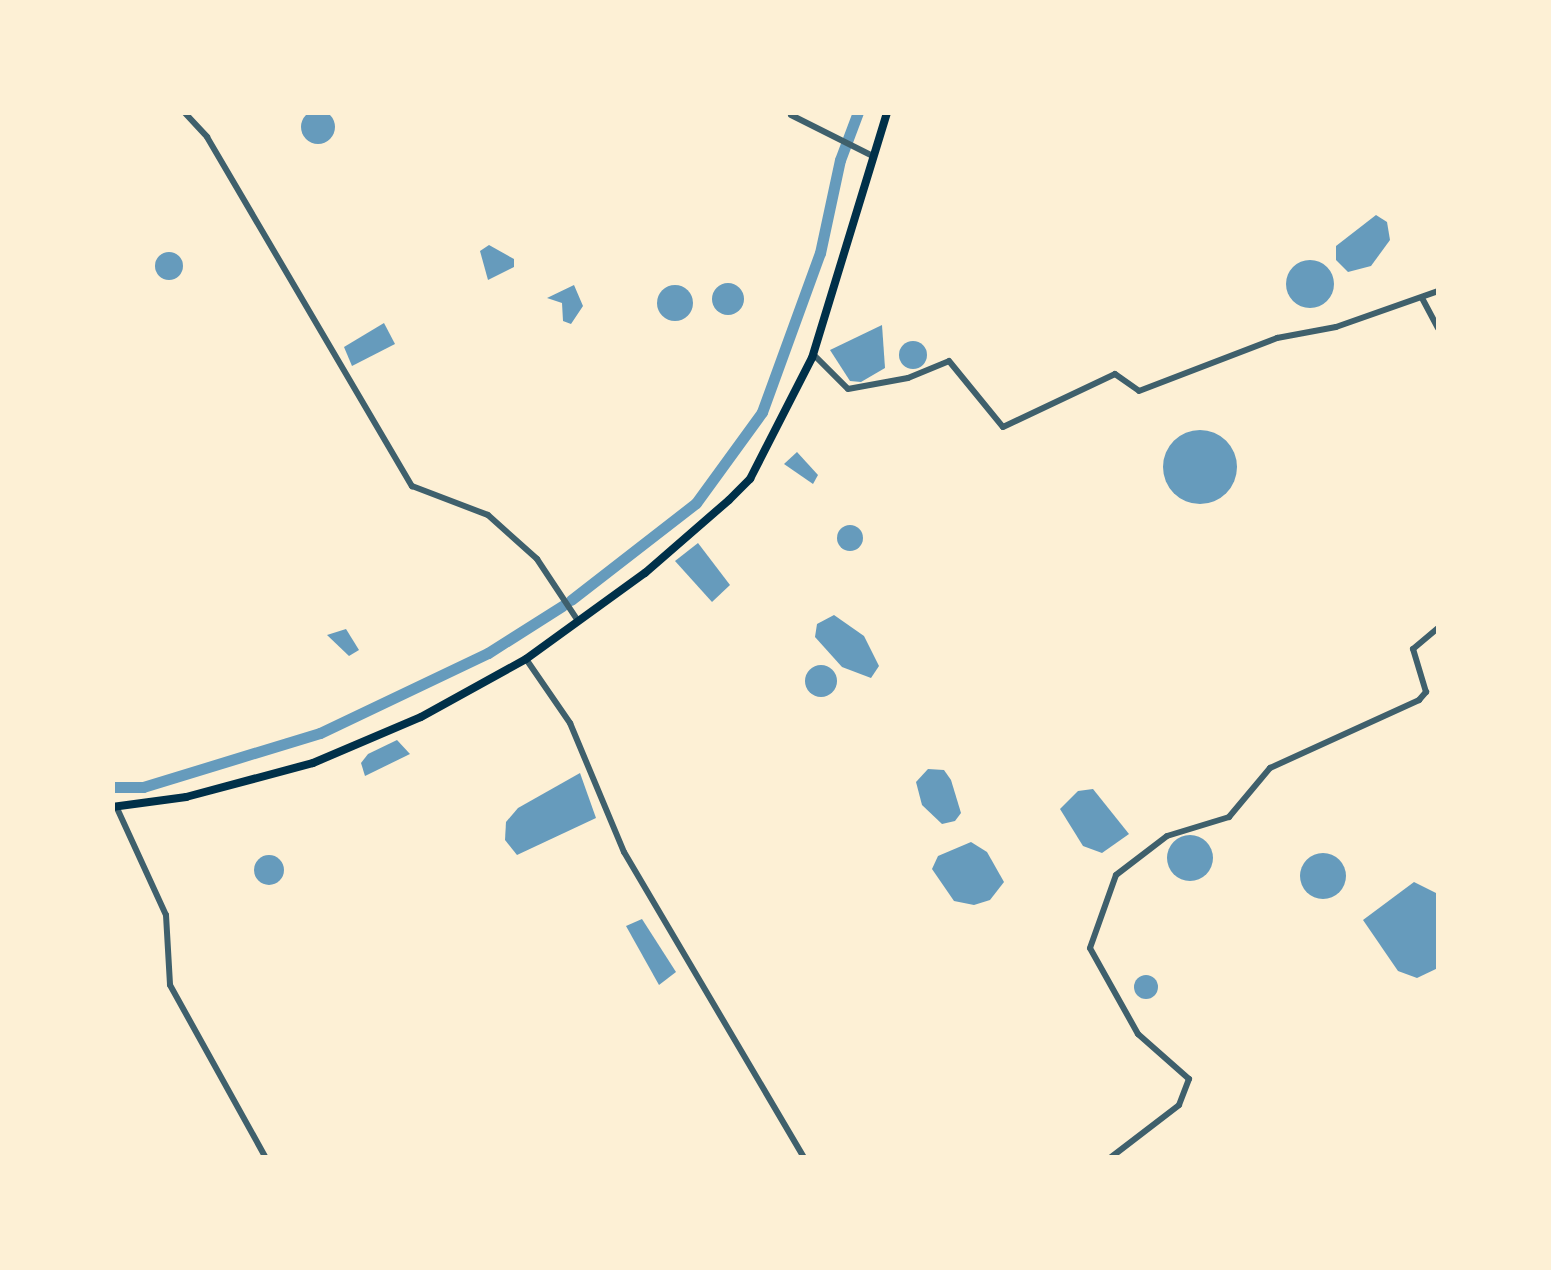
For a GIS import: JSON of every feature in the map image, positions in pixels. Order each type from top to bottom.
[{"type":"main road","points":[[114,806],[186,798],[313,763],[421,717],[526,659],[645,574],[750,479],[813,354],[887,112]]},
{"type":"street","points":[[184,112],[207,136],[412,486],[488,514],[537,559],[578,620]]},
{"type":"street","points":[[791,115],[873,156]]},
{"type":"street","points":[[813,354],[848,389],[908,378],[949,361],[1003,428],[1115,374],[1139,392],[1278,338],[1438,291]]},
{"type":"street","points":[[1422,298],[1438,328]]},
{"type":"street","points":[[1110,1158],[1178,1105],[1190,1079],[1138,1034],[1090,948],[1116,874],[1167,836],[1230,816],[1270,768],[1419,700],[1426,692],[1412,650],[1438,628]]},
{"type":"street","points":[[526,659],[570,723],[624,852],[804,1158]]},
{"type":"street","points":[[114,806],[166,915],[170,985],[266,1158]]},
{"type":"water","points":[[318,110],[330,115],[335,127],[330,139],[318,144],[306,139],[301,127],[306,115]]},
{"type":"water","points":[[1376,215],[1387,222],[1390,240],[1371,266],[1348,272],[1336,260],[1336,246]]},
{"type":"water","points":[[489,245],[514,259],[514,267],[488,280],[480,251]]},
{"type":"water","points":[[169,252],[179,256],[183,266],[179,276],[169,280],[159,276],[155,266],[159,256]]},
{"type":"water","points":[[1310,260],[1327,267],[1334,284],[1327,301],[1310,308],[1293,301],[1286,284],[1293,267]]},
{"type":"water","points":[[728,283],[740,287],[744,299],[740,311],[728,315],[716,311],[712,299],[716,287]]},
{"type":"water","points":[[574,285],[583,306],[571,324],[563,321],[562,303],[547,298]]},
{"type":"water","points":[[675,285],[688,290],[693,303],[688,316],[675,321],[662,316],[657,303],[662,290]]},
{"type":"water","points":[[384,323],[395,344],[352,366],[344,347]]},
{"type":"water","points":[[882,325],[885,368],[861,382],[850,381],[830,350]]},
{"type":"water","points":[[913,341],[923,345],[927,355],[923,365],[913,369],[903,365],[899,355],[903,345]]},
{"type":"water","points":[[1200,430],[1226,441],[1237,467],[1226,493],[1200,504],[1174,493],[1163,467],[1174,441]]},
{"type":"water","points":[[797,452],[818,475],[813,484],[784,464]]},
{"type":"water","points":[[850,525],[859,529],[863,538],[859,547],[850,551],[841,547],[837,538],[841,529]]},
{"type":"water","points":[[698,543],[730,585],[712,602],[675,561]]},
{"type":"water","points":[[834,615],[864,636],[879,666],[871,678],[842,667],[815,637],[817,624]]},
{"type":"water","points":[[346,629],[359,650],[349,656],[327,635]]},
{"type":"water","points":[[821,665],[832,670],[837,681],[832,692],[821,697],[810,692],[805,681],[810,670]]},
{"type":"water","points":[[397,740],[410,754],[365,776],[361,763],[368,754]]},
{"type":"water","points":[[928,769],[944,770],[951,780],[961,813],[955,821],[942,824],[922,805],[916,782]]},
{"type":"water","points":[[580,773],[596,818],[517,855],[505,840],[506,822],[518,808]]},
{"type":"water","points":[[1093,789],[1129,834],[1102,853],[1083,846],[1060,809],[1078,791]]},
{"type":"water","points":[[1190,835],[1206,842],[1213,858],[1206,874],[1190,881],[1174,874],[1167,858],[1174,842]]},
{"type":"water","points":[[971,842],[987,852],[1004,882],[990,900],[974,905],[954,901],[932,869],[938,856]]},
{"type":"water","points":[[1323,853],[1340,859],[1346,876],[1340,893],[1323,899],[1306,893],[1300,876],[1306,859]]},
{"type":"water","points":[[269,855],[280,859],[284,870],[280,881],[269,885],[258,881],[254,870],[258,859]]},
{"type":"water","points":[[1414,882],[1438,894],[1438,968],[1417,978],[1398,971],[1363,920]]},
{"type":"water","points":[[642,919],[676,972],[659,985],[626,926]]},
{"type":"water","points":[[1146,975],[1158,987],[1146,999],[1134,987]]},
{"type":"waterway","points":[[571,600],[696,503],[762,412],[820,253],[840,160],[858,112]]},
{"type":"waterway","points":[[112,787],[143,787],[320,733],[488,653],[562,606]]}]
